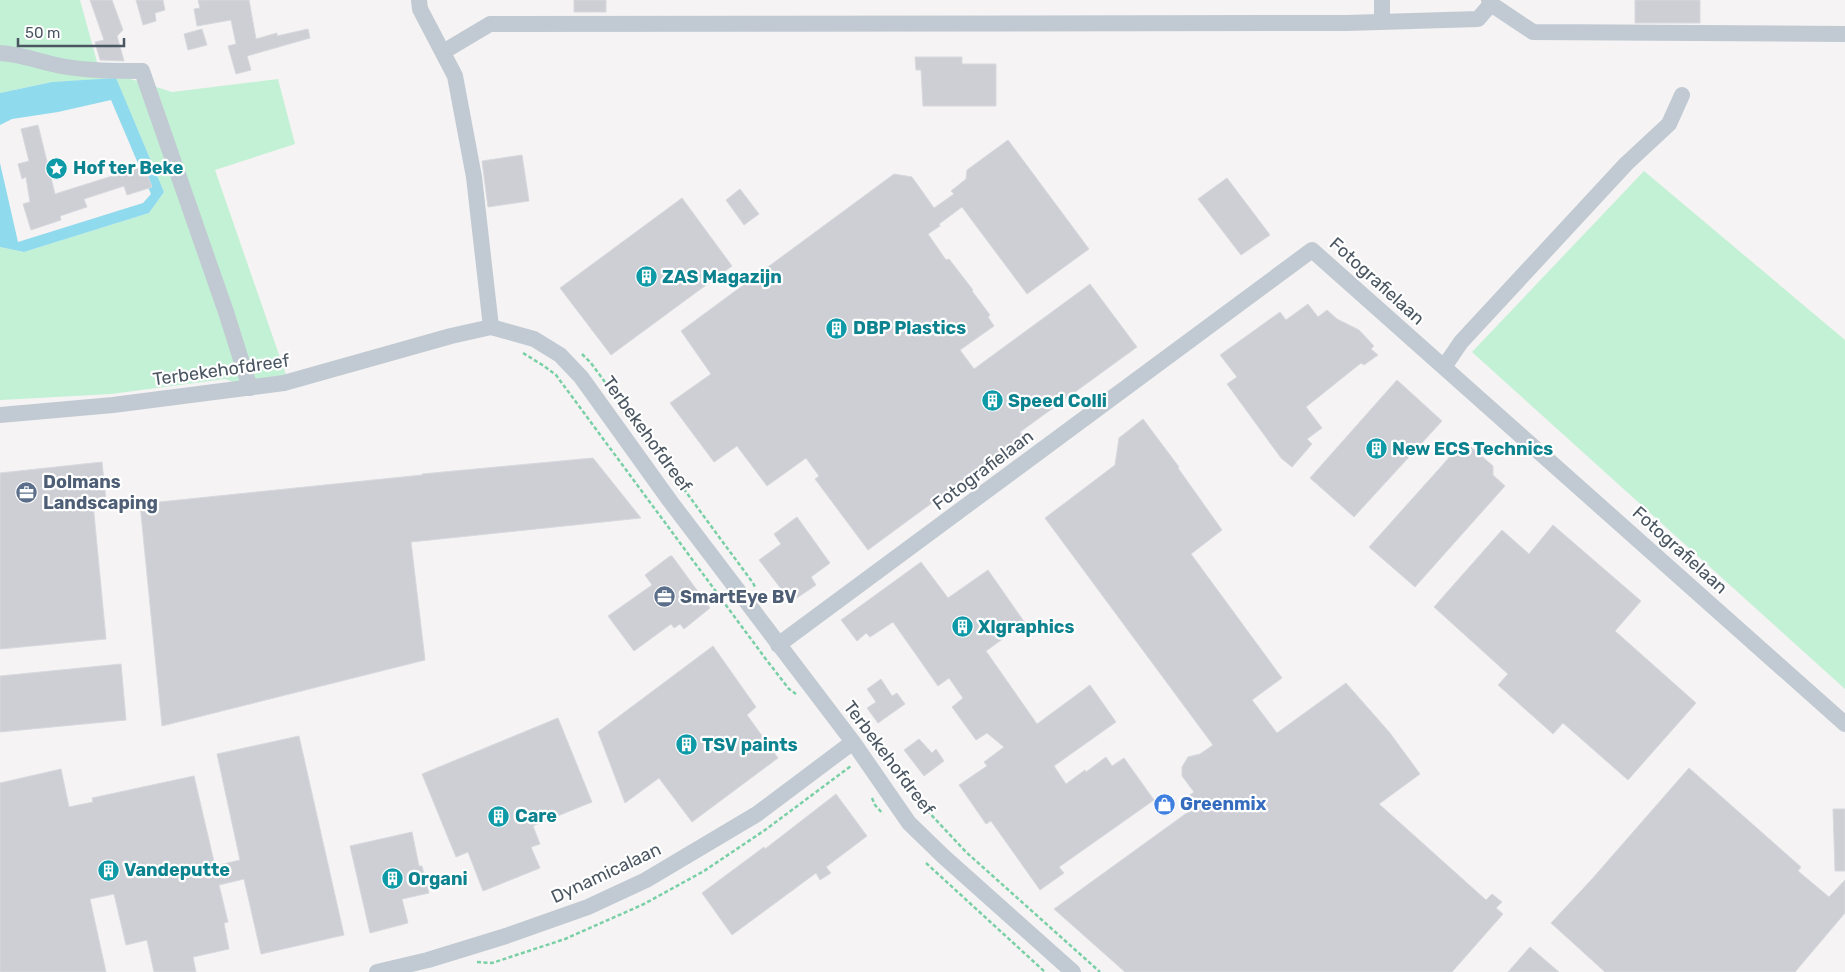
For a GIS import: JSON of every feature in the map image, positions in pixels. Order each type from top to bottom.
[{"type":"street","points":[[419,0],[420,9],[455,76],[474,176],[491,327]]},
{"type":"street","points":[[1382,0],[1382,22]]},
{"type":"street","points":[[443,52],[490,24],[1382,22],[1478,19],[1490,2],[1533,32],[1845,34]]},
{"type":"street","points":[[0,53],[14,54],[60,66],[92,70],[142,71],[226,312],[250,388]]},
{"type":"street","points":[[1444,367],[1461,342],[1480,321],[1626,164],[1669,124],[1682,95]]},
{"type":"street","name":"Fotografielaan","points":[[778,646],[1312,250],[1845,724]]},
{"type":"street","name":"Terbekehofdreef","points":[[0,415],[113,405],[284,383],[451,336],[491,327],[534,339],[560,356],[581,377],[778,646],[853,742],[909,823],[943,856],[1073,972]]},
{"type":"street","name":"Dynamicalaan","points":[[377,972],[430,966],[588,906],[646,880],[757,814],[853,742]]},
{"type":"path","points":[[518,350],[556,375],[788,689],[801,697]]},
{"type":"path","points":[[878,750],[922,805],[966,852],[1100,972]]},
{"type":"green space","points":[[0,0],[80,0],[99,69],[172,92],[278,79],[295,144],[215,170],[286,375],[250,388],[225,379],[111,394],[0,400],[0,247],[24,252],[149,213],[164,192],[116,79],[52,82],[0,93]]},
{"type":"green space","points":[[1644,171],[1845,340],[1845,689],[1472,352]]},
{"type":"water","points":[[116,78],[164,192],[149,213],[24,252],[0,247],[0,163],[18,242],[143,203],[151,194],[111,100],[58,112],[12,119],[0,125],[0,93],[52,82]]},
{"type":"building","points":[[90,0],[112,0],[123,30],[117,36],[124,61],[100,60],[95,42],[104,40]]},
{"type":"building","points":[[136,0],[163,0],[165,10],[155,13],[156,21],[143,25]]},
{"type":"building","points":[[198,0],[249,0],[256,39],[277,33],[277,36],[308,29],[310,38],[247,56],[251,70],[236,74],[228,46],[236,44],[231,20],[197,26],[194,9],[200,8]]},
{"type":"building","points":[[574,0],[606,0],[606,12],[574,12]]},
{"type":"building","points":[[1635,0],[1700,0],[1700,23],[1635,23]]},
{"type":"building","points":[[202,29],[207,45],[188,50],[184,34]]},
{"type":"building","points":[[915,57],[962,57],[962,64],[996,64],[996,106],[923,106],[921,70],[916,70]]},
{"type":"building","points":[[38,125],[55,194],[144,166],[152,187],[127,195],[124,186],[84,199],[87,207],[60,216],[61,220],[31,230],[23,204],[30,202],[26,177],[22,179],[18,164],[29,161],[21,129]]},
{"type":"building","points":[[1008,140],[1089,249],[1027,294],[962,207],[939,224],[940,226],[928,234],[946,260],[949,259],[973,290],[990,315],[988,317],[994,326],[960,350],[974,369],[1090,284],[1137,347],[1020,432],[1023,436],[868,550],[815,479],[819,476],[806,458],[767,486],[737,446],[714,462],[670,403],[711,374],[681,331],[894,174],[912,177],[934,208],[954,194],[951,191],[966,179],[967,170]]},
{"type":"building","points":[[522,155],[529,201],[488,207],[482,161]]},
{"type":"building","points":[[1227,178],[1270,235],[1241,255],[1198,199]]},
{"type":"building","points":[[740,189],[759,214],[744,225],[726,200]]},
{"type":"building","name":"ZAS Magazijn","points":[[682,198],[732,266],[611,355],[560,288]]},
{"type":"building","points":[[1308,304],[1318,317],[1327,310],[1337,319],[1359,330],[1374,346],[1371,349],[1378,355],[1364,365],[1361,363],[1306,407],[1322,428],[1307,439],[1312,444],[1292,467],[1281,458],[1227,384],[1237,377],[1220,355],[1280,312],[1286,320]]},
{"type":"building","name":"New ECS Technics","points":[[1397,380],[1442,421],[1354,517],[1310,478]]},
{"type":"building","points":[[1143,419],[1222,530],[1191,554],[1282,678],[1252,700],[1277,733],[1346,683],[1390,733],[1420,774],[1379,804],[1486,900],[1492,894],[1502,902],[1496,908],[1503,914],[1452,972],[1125,972],[1054,909],[1195,807],[1187,797],[1194,792],[1182,776],[1182,767],[1188,757],[1200,754],[1213,745],[1045,518],[1115,465],[1119,438]]},
{"type":"building","points":[[1464,441],[1493,466],[1493,475],[1505,486],[1415,587],[1369,547]]},
{"type":"building","points":[[593,458],[641,518],[411,542],[425,660],[162,726],[140,504]]},
{"type":"building","points":[[102,462],[106,501],[93,503],[106,639],[0,649],[0,473]]},
{"type":"building","points":[[797,517],[830,563],[811,577],[816,585],[791,602],[759,560],[781,544],[774,534]]},
{"type":"building","points":[[1553,525],[1641,601],[1615,631],[1696,703],[1628,780],[1563,723],[1553,734],[1498,685],[1508,674],[1434,607],[1502,530],[1529,554]]},
{"type":"building","points":[[672,556],[710,608],[684,629],[680,624],[674,628],[671,624],[634,651],[608,616],[652,585],[645,575]]},
{"type":"building","points":[[921,562],[948,598],[988,570],[1025,623],[986,651],[1037,724],[1090,685],[1116,722],[1054,766],[1066,784],[1106,757],[1112,766],[1124,758],[1154,800],[1059,867],[1064,873],[1040,890],[991,821],[986,824],[959,785],[987,766],[984,762],[1004,747],[987,733],[976,740],[952,707],[963,698],[949,678],[938,686],[893,622],[870,637],[866,633],[857,641],[841,620]]},
{"type":"building","name":"TSV paints","points":[[713,646],[756,707],[747,715],[778,758],[692,822],[659,778],[625,803],[598,732]]},
{"type":"building","points":[[121,664],[126,720],[0,732],[0,676]]},
{"type":"building","points":[[881,679],[892,696],[897,693],[905,704],[878,723],[867,708],[876,702],[867,689]]},
{"type":"building","name":"Care","points":[[558,718],[592,802],[533,826],[540,844],[531,847],[540,868],[483,891],[468,852],[456,857],[422,774]]},
{"type":"building","name":"Vandeputte","points":[[299,736],[344,935],[261,954],[244,879],[219,885],[228,922],[224,923],[229,949],[193,957],[196,972],[154,972],[147,940],[126,945],[114,894],[90,899],[106,972],[0,972],[0,783],[61,769],[69,807],[93,802],[92,798],[194,776],[215,866],[240,860],[217,754]]},
{"type":"building","points":[[919,739],[932,753],[936,749],[944,761],[924,776],[904,750]]},
{"type":"building","points":[[1689,768],[1801,867],[1798,871],[1829,897],[1845,880],[1845,913],[1795,972],[1605,972],[1551,923]]},
{"type":"building","points":[[836,794],[867,836],[826,867],[831,873],[820,880],[816,873],[732,935],[702,893],[764,847],[765,849]]},
{"type":"building","points":[[1833,809],[1845,809],[1845,871],[1835,871]]},
{"type":"building","name":"Organi","points":[[412,832],[419,866],[422,866],[429,893],[402,899],[408,923],[370,933],[350,846]]},
{"type":"building","points":[[1530,947],[1559,972],[1508,972]]},
{"type":"place","name":"Hof ter Beke","points":[[57,168]]},
{"type":"place","name":"ZAS Magazijn","points":[[646,277]]},
{"type":"place","name":"DBP Plastics","points":[[837,328]]},
{"type":"place","name":"Speed Colli","points":[[992,401]]},
{"type":"place","name":"New ECS Technics","points":[[1376,449]]},
{"type":"place","name":"Dolmans Landscaping","points":[[27,492]]},
{"type":"place","name":"SmartEye BV","points":[[664,597]]},
{"type":"place","name":"Xlgraphics","points":[[962,627]]},
{"type":"place","name":"TSV paints","points":[[686,745]]},
{"type":"place","name":"Greenmix","points":[[1164,804]]},
{"type":"place","name":"Care","points":[[499,816]]},
{"type":"place","name":"Vandeputte","points":[[108,870]]},
{"type":"place","name":"Organi","points":[[392,879]]}]
